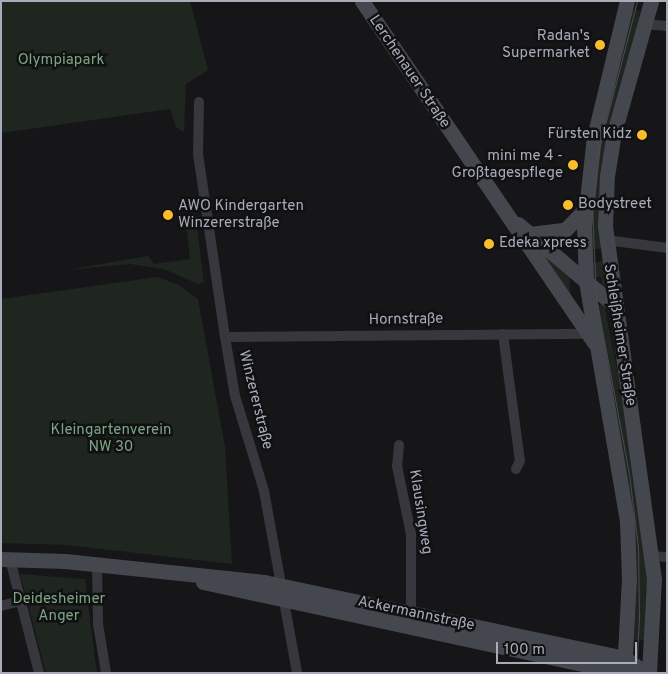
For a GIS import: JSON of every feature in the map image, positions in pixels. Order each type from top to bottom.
[{"type":"main road","name":"Lerchenauer Straße","points":[[362,1],[598,351]]},
{"type":"main road","name":"Schleißheimer Straße","points":[[625,668],[627,521],[586,281],[585,209],[594,137],[627,1]]},
{"type":"main road","name":"Schleißheimer Straße","points":[[647,673],[654,598],[651,556],[614,305],[606,240],[606,194],[613,141],[651,1]]},
{"type":"main road","points":[[530,234],[564,230],[585,209]]},
{"type":"main road","name":"Lerchenauer Straße","points":[[508,216],[614,305]]},
{"type":"main road","name":"Ackermannstraße","points":[[6,559],[97,564],[283,586],[411,613],[647,673]]},
{"type":"main road","name":"Ackermannstraße","points":[[181,573],[207,583],[286,602],[625,668]]},
{"type":"street","points":[[645,24],[667,26]]},
{"type":"street","name":"Winzererstraße","points":[[199,102],[198,154],[224,337],[235,396],[264,491],[286,602],[297,673]]},
{"type":"street","points":[[606,240],[667,248]]},
{"type":"street","points":[[504,334],[520,461],[516,469]]},
{"type":"street","name":"Hornstraße","points":[[224,337],[588,334]]},
{"type":"street","name":"Klausingweg","points":[[399,446],[397,466],[411,534],[411,613]]},
{"type":"street","points":[[651,556],[667,557]]},
{"type":"street","points":[[6,559],[20,601],[39,673]]},
{"type":"street","points":[[97,564],[98,624],[106,673]]},
{"type":"street","points":[[1,606],[20,601]]},
{"type":"green space","name":"Olympiapark","points":[[1,1],[190,1],[208,70],[186,84],[184,132],[176,127],[170,109],[1,133]]},
{"type":"green space","points":[[630,8],[640,11],[602,249],[590,249],[593,168]]},
{"type":"green space","points":[[195,213],[204,283],[198,284],[164,269],[130,264],[67,270],[148,256],[154,264],[190,259],[185,215]]},
{"type":"green space","points":[[527,240],[569,274],[571,302]]},
{"type":"green space","points":[[604,260],[607,290],[602,286],[601,277],[593,278],[593,263]]},
{"type":"green space","name":"Kleingartenverein NW 30","points":[[157,277],[179,285],[198,299],[225,447],[232,564],[67,545],[1,543],[1,299]]},
{"type":"green space","points":[[604,304],[618,374],[650,585],[646,586],[644,640],[634,640],[636,584],[597,305]]},
{"type":"green space","name":"Deidesheimer Anger","points":[[20,574],[85,579],[97,673],[46,673]]},
{"type":"tram line","points":[[636,673],[639,617],[638,547],[629,474],[596,297],[592,208],[599,148],[637,1]]},
{"type":"place","name":"Radan's Supermarket","points":[[600,45]]},
{"type":"place","name":"Fürsten Kidz","points":[[642,135]]},
{"type":"place","name":"mini me 4 - Großtagespflege","points":[[573,165]]},
{"type":"place","name":"Bodystreet","points":[[568,205]]},
{"type":"place","name":"AWO Kindergarten Winzererstraße","points":[[168,215]]},
{"type":"place","name":"Edeka xpress","points":[[489,244]]}]
